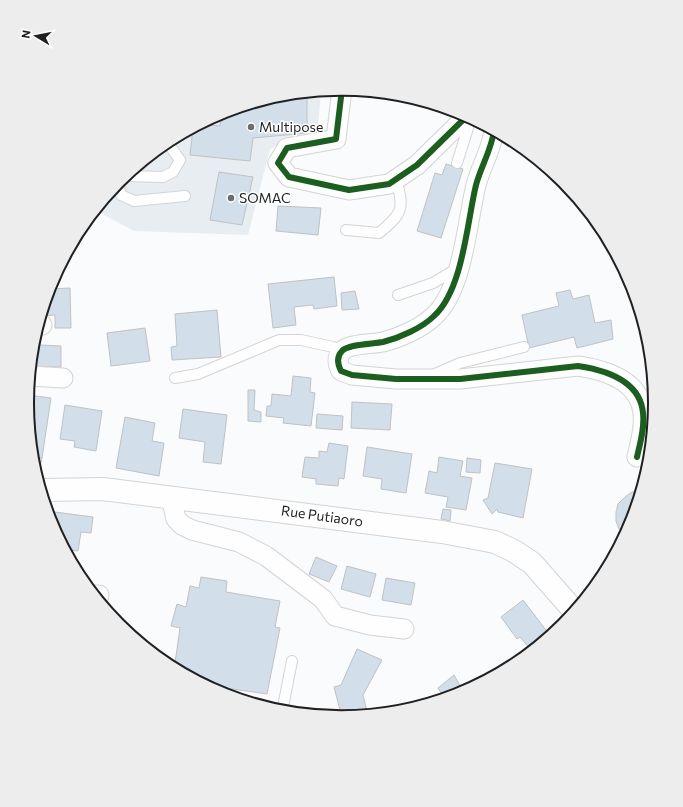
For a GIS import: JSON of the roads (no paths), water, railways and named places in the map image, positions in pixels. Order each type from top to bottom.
[{"type":"main road","name":"Rue Putiaoro","points":[[46,490],[103,489],[442,532],[495,542],[532,563],[571,608]]},
{"type":"street","points":[[341,96],[336,139],[287,148],[278,163],[289,177],[349,190],[389,184],[417,165],[462,121]]},
{"type":"street","points":[[493,136],[476,183],[454,287],[435,316],[417,328],[384,341],[349,347],[342,351],[338,358],[338,364],[341,371],[352,375],[396,378],[428,377],[460,379],[578,366],[592,368],[609,374],[628,384],[637,395],[643,413],[642,431],[637,457]]},
{"type":"street","points":[[36,376],[63,378]]},
{"type":"street","points":[[171,497],[176,518],[182,525],[192,530],[239,542],[266,556],[323,599],[335,616],[370,624],[404,629]]},
{"type":"lane","points":[[457,163],[468,128],[468,123]]},
{"type":"lane","points":[[134,176],[163,177],[173,172],[180,160],[171,148]]},
{"type":"lane","points":[[346,230],[379,233],[397,218],[402,199],[396,180]]},
{"type":"lane","points":[[120,190],[121,195],[134,201],[185,196]]},
{"type":"lane","points":[[398,295],[433,283],[459,268]]},
{"type":"lane","points":[[175,378],[198,374],[280,340],[301,340],[333,347],[342,351]]},
{"type":"lane","points":[[428,377],[450,366],[524,347]]},
{"type":"lane","points":[[283,705],[292,661]]},
{"type":"place","name":"Multipose","points":[[251,127]]},
{"type":"place","name":"SOMAC","points":[[231,198]]}]
